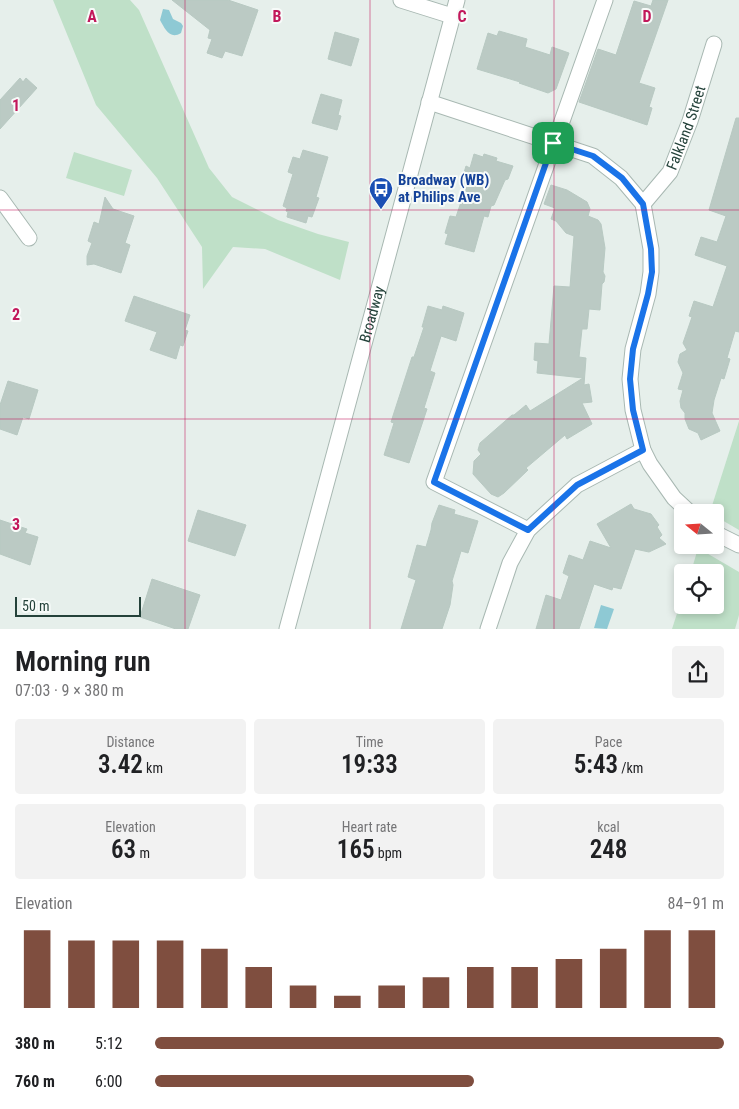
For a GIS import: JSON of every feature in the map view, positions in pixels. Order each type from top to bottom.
[{"type":"street","points":[[401,0],[452,16]]},
{"type":"street","name":"Broadway","points":[[287,629],[457,0]]},
{"type":"street","points":[[528,530],[434,482],[605,0]]},
{"type":"street","name":"Falkland Street","points":[[643,204],[670,172],[690,122],[714,44]]},
{"type":"street","points":[[429,102],[593,156],[622,178],[643,204],[651,249],[652,272],[633,349],[630,379],[633,410],[643,450],[660,480],[680,504]]},
{"type":"street","points":[[0,198],[29,238]]},
{"type":"street","points":[[488,629],[510,563],[528,530],[577,485],[643,450]]},
{"type":"street","points":[[724,538],[739,546]]},
{"type":"green space","points":[[53,0],[130,0],[139,10],[209,168],[232,197],[278,220],[318,234],[349,242],[340,280],[265,249],[233,247],[203,289],[202,247],[157,178],[96,105]]},
{"type":"green space","points":[[74,152],[132,170],[124,196],[66,178]]},
{"type":"green space","points":[[739,421],[739,530],[724,521],[724,504],[713,504]]},
{"type":"green space","points":[[696,554],[708,554],[739,572],[739,615],[735,629],[672,629],[677,614],[724,614],[724,564],[693,564]]},
{"type":"water","points":[[163,9],[169,10],[173,19],[181,23],[183,26],[181,33],[174,35],[166,30],[160,20]]},
{"type":"water","points":[[601,605],[614,609],[607,629],[594,628]]},
{"type":"building","points":[[172,0],[228,0],[258,10],[242,56],[225,51],[222,58],[207,53],[212,39],[208,38],[210,30]]},
{"type":"building","points":[[653,0],[668,0],[639,83],[655,88],[649,107],[652,108],[647,125],[579,102],[598,49],[616,55],[634,1],[651,6]]},
{"type":"building","points":[[499,31],[527,39],[525,47],[550,55],[552,47],[569,53],[556,89],[548,93],[477,69],[488,33],[497,36]]},
{"type":"building","points":[[335,32],[359,39],[351,66],[328,59]]},
{"type":"building","points":[[20,78],[23,82],[26,78],[37,88],[0,129],[0,100]]},
{"type":"building","points":[[321,94],[342,100],[338,115],[341,116],[337,130],[312,123]]},
{"type":"building","points":[[736,118],[739,118],[739,332],[735,331],[727,358],[730,359],[724,379],[721,378],[714,400],[712,413],[720,431],[701,440],[698,433],[689,429],[685,413],[681,408],[680,401],[683,390],[678,389],[683,373],[678,362],[680,354],[687,350],[683,343],[692,317],[689,316],[694,301],[713,307],[727,266],[695,255],[701,237],[717,242],[726,216],[709,210]]},
{"type":"building","points":[[303,150],[328,157],[316,197],[319,198],[312,217],[308,216],[306,223],[287,217],[287,208],[283,206],[293,174],[288,172],[293,157],[300,159]]},
{"type":"building","points":[[474,154],[483,157],[484,154],[497,158],[496,161],[513,166],[494,205],[491,206],[488,217],[484,216],[474,252],[445,244],[448,234],[445,233],[450,216],[456,217],[466,187],[460,186],[466,166],[470,168]]},
{"type":"building","points":[[551,185],[567,190],[587,202],[590,209],[588,216],[598,220],[601,224],[605,248],[603,272],[605,276],[602,284],[600,310],[589,309],[587,329],[582,329],[579,357],[586,358],[584,385],[589,384],[592,402],[582,403],[592,424],[567,439],[565,435],[526,468],[528,470],[498,497],[491,494],[473,474],[474,461],[481,454],[478,450],[480,443],[526,405],[530,411],[583,378],[537,373],[538,361],[534,360],[535,343],[549,344],[554,286],[570,287],[574,236],[566,233],[556,221],[551,219],[555,208],[544,204]]},
{"type":"building","points":[[105,197],[113,209],[134,216],[125,243],[130,245],[121,273],[94,264],[87,265],[87,256],[92,243],[88,241],[94,222],[99,224]]},
{"type":"building","points":[[134,296],[190,315],[185,330],[188,331],[183,346],[180,345],[176,359],[150,350],[157,332],[125,321]]},
{"type":"building","points":[[428,306],[442,310],[443,306],[464,313],[456,341],[441,336],[430,371],[435,373],[424,408],[427,409],[409,463],[384,455],[394,423],[391,422],[424,327],[422,327]]},
{"type":"building","points":[[8,381],[38,390],[29,419],[23,417],[17,435],[0,429],[0,405]]},
{"type":"building","points":[[631,504],[634,509],[651,514],[659,525],[657,527],[662,535],[659,538],[666,544],[649,552],[635,549],[621,589],[613,587],[612,590],[594,584],[579,629],[536,629],[546,595],[561,600],[569,576],[563,573],[569,555],[583,560],[590,541],[611,548],[597,524]]},
{"type":"building","points":[[439,505],[455,510],[454,514],[478,521],[468,553],[461,551],[452,581],[450,605],[442,629],[401,629],[416,580],[408,577],[417,545],[426,547]]},
{"type":"building","points":[[198,510],[246,525],[235,556],[188,541]]},
{"type":"building","points":[[0,520],[27,529],[25,533],[38,537],[30,565],[0,554]]},
{"type":"building","points":[[152,579],[200,595],[188,629],[176,629],[140,617]]},
{"type":"place","name":"Broadway (WB) at Philips Ave","points":[[381,210]]},
{"type":"route","points":[[553,143],[593,156],[622,178],[643,204],[651,249],[652,272],[633,349],[630,379],[633,410],[643,450],[577,485],[528,530],[434,482],[553,143]]}]
